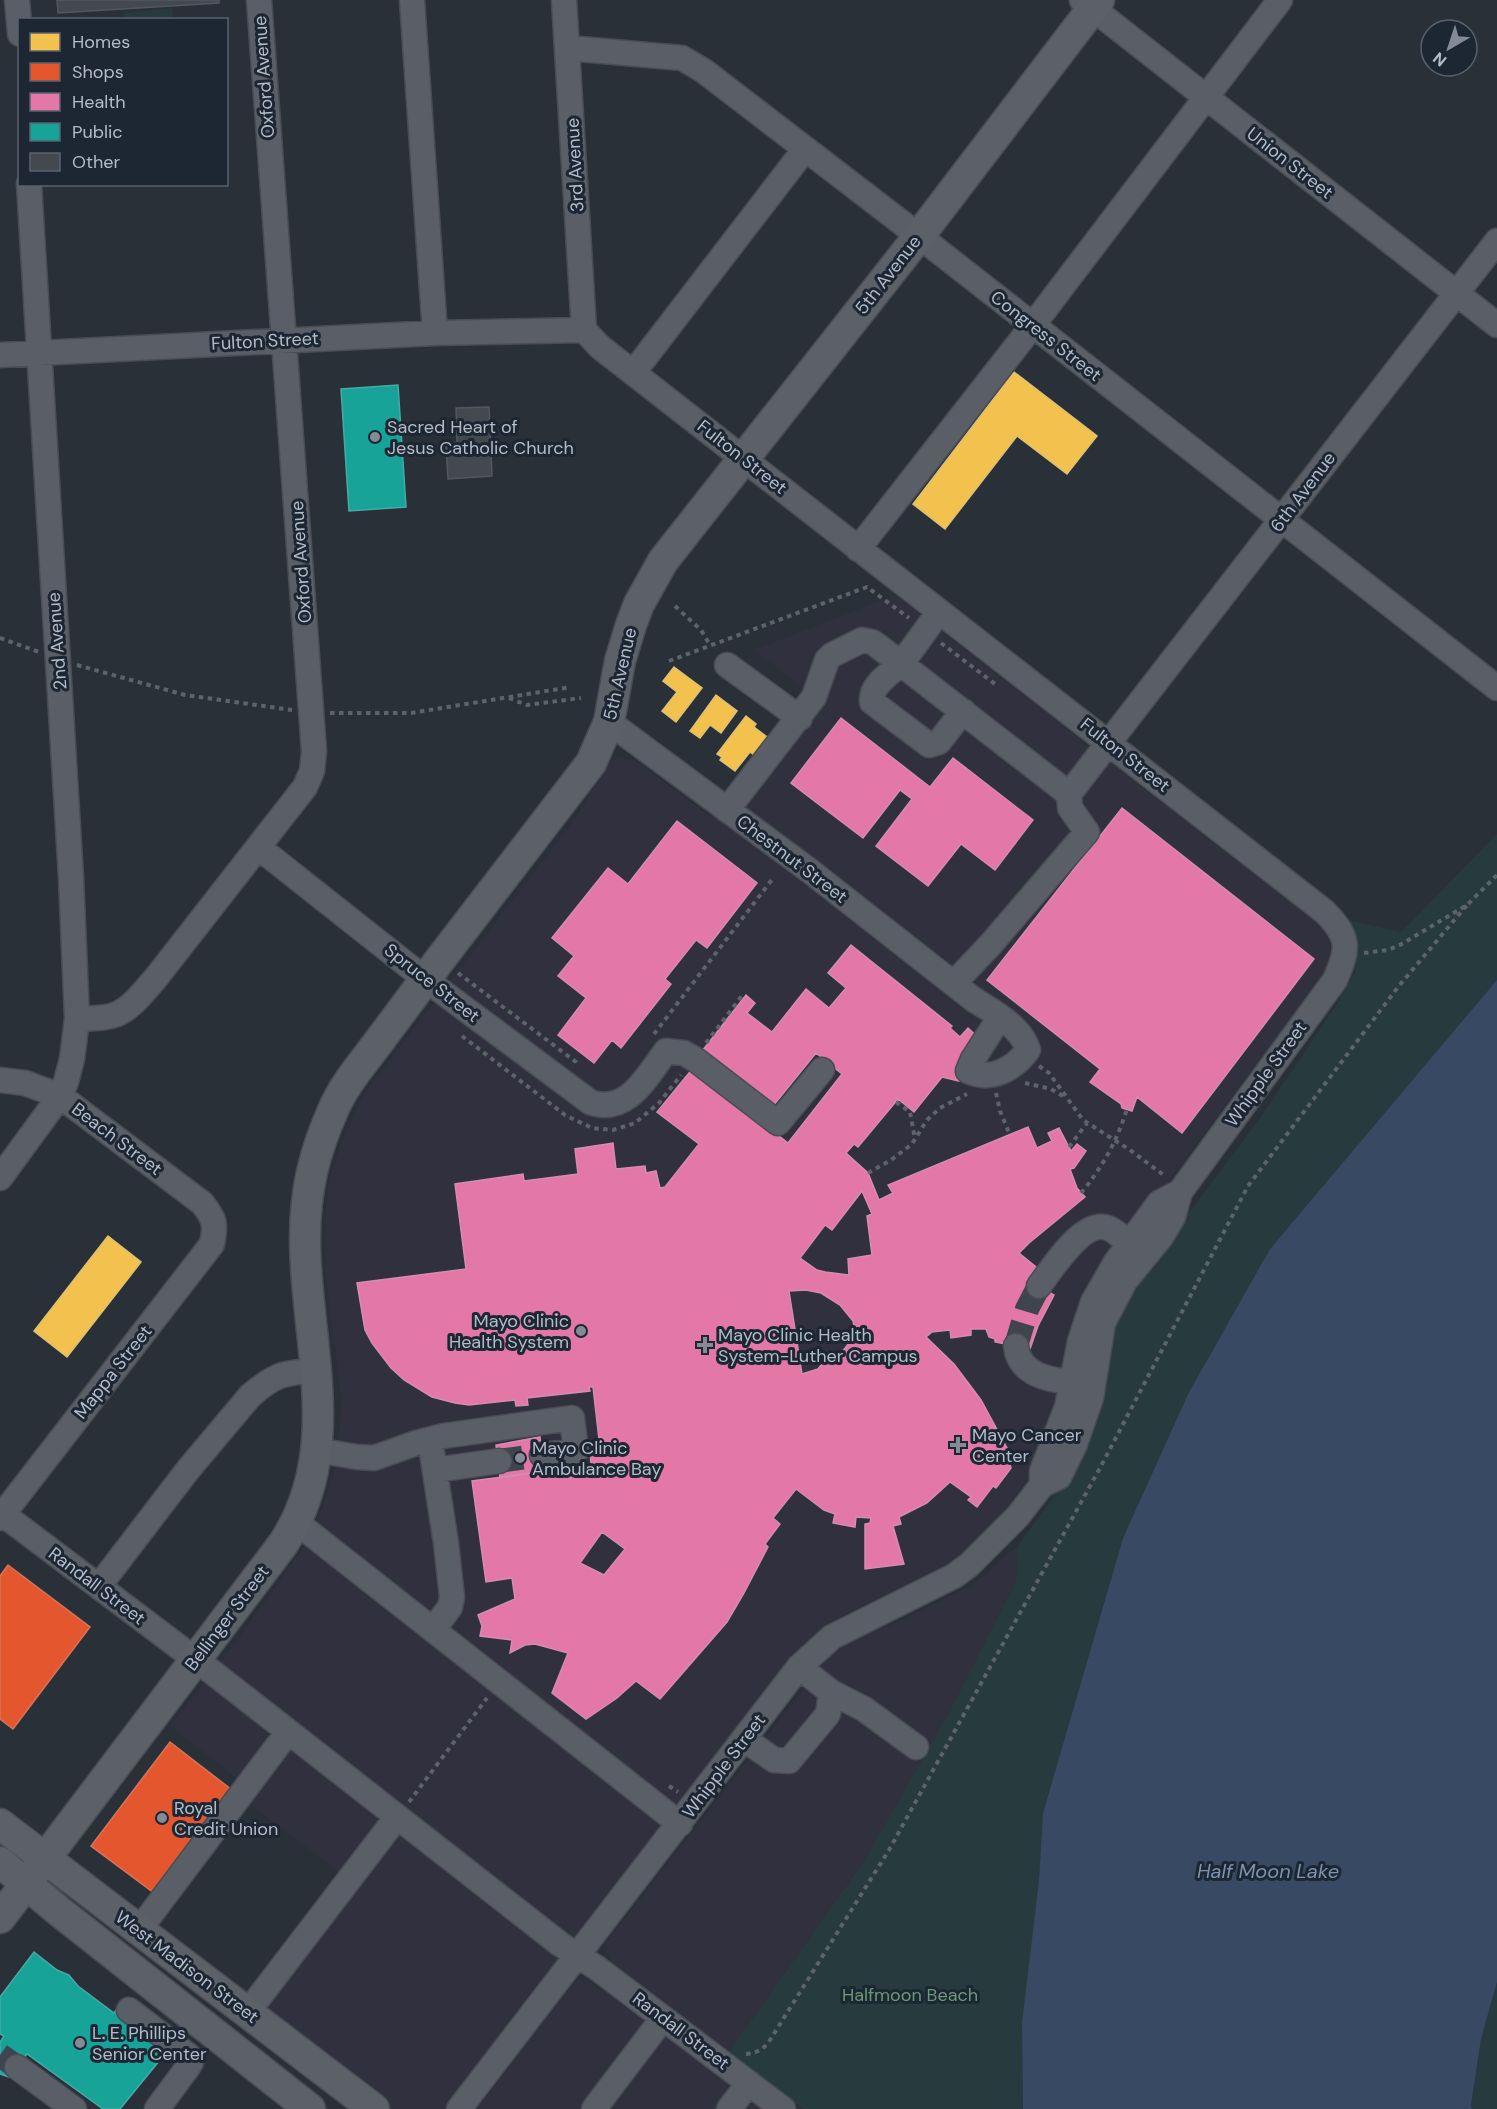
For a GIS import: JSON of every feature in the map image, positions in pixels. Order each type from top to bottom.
[{"type":"main road","name":"5th Avenue","points":[[306,1267],[307,1203],[312,1172],[334,1106],[425,979],[591,763],[609,722],[620,661],[639,604],[663,561],[919,236],[1091,3]]},
{"type":"main road","name":"Bellinger Street","points":[[0,1918],[283,1544],[296,1522],[308,1487],[316,1450],[319,1406],[306,1267]]},
{"type":"main road","name":"West Madison Street","points":[[0,1824],[374,2109]]},
{"type":"main road","name":"West Madison Street","points":[[0,1862],[310,2109]]},
{"type":"street","points":[[17,0],[19,18]]},
{"type":"street","name":"Oxford Avenue","points":[[77,1019],[112,1016],[134,1002],[155,979],[258,847],[304,787],[312,771],[315,751],[259,0]]},
{"type":"street","points":[[412,0],[435,333]]},
{"type":"street","name":"3rd Avenue","points":[[564,0],[584,330]]},
{"type":"street","points":[[858,549],[1033,325],[1280,0]]},
{"type":"street","name":"Union Street","points":[[1091,3],[1205,96],[1497,325]]},
{"type":"street","name":"Congress Street","points":[[568,48],[682,58],[704,71],[919,236],[1497,688]]},
{"type":"street","points":[[633,373],[805,148]]},
{"type":"street","name":"2nd Avenue","points":[[29,186],[71,877],[77,1019],[72,1059],[60,1096]]},
{"type":"street","name":"6th Avenue","points":[[1070,794],[1497,241]]},
{"type":"street","name":"Fulton Street","points":[[0,355],[435,333],[584,330],[600,347],[633,373],[1325,912],[1338,926],[1352,953]]},
{"type":"street","points":[[939,612],[901,663],[884,677],[871,699],[874,705],[928,745],[939,742],[963,711]]},
{"type":"street","points":[[727,810],[800,718],[814,697],[824,665],[832,655],[866,640],[901,663],[1070,794],[1070,808],[1086,832],[954,984]]},
{"type":"street","points":[[727,665],[800,718]]},
{"type":"street","name":"Chestnut Street","points":[[609,722],[810,871],[973,999],[1000,1017],[1027,1044],[1028,1050],[1022,1071]]},
{"type":"street","name":"Spruce Street","points":[[258,847],[425,979],[584,1099],[597,1105],[612,1106],[630,1095],[659,1044]]},
{"type":"street","name":"Whipple Street","points":[[459,2109],[799,1667],[832,1637],[939,1584],[969,1565],[1018,1516],[1042,1485],[1042,1471],[1065,1416],[1083,1381],[1086,1319],[1105,1281],[1136,1251],[1159,1203],[1172,1184],[1335,980],[1352,953]]},
{"type":"street","points":[[1000,1017],[973,1059],[968,1071],[984,1076],[1022,1071]]},
{"type":"street","points":[[659,1044],[694,1058],[778,1123],[822,1070]]},
{"type":"street","name":"Beach Street","points":[[0,1080],[25,1083],[60,1096],[202,1203],[210,1213],[215,1226]]},
{"type":"street","points":[[0,1178],[60,1096]]},
{"type":"street","name":"Mappa Street","points":[[1,1515],[212,1244],[215,1226]]},
{"type":"street","points":[[1040,1286],[1060,1258],[1089,1229],[1108,1228],[1136,1251]]},
{"type":"street","points":[[1017,1346],[1017,1355],[1032,1372],[1041,1376],[1083,1381]]},
{"type":"street","points":[[99,1587],[186,1471],[250,1396],[261,1386],[286,1372],[317,1371]]},
{"type":"street","points":[[316,1450],[374,1458],[430,1440],[572,1418],[576,1451],[542,1455]]},
{"type":"street","points":[[430,1440],[452,1597],[450,1607],[433,1630]]},
{"type":"street","points":[[435,1470],[499,1461]]},
{"type":"street","name":"Randall Street","points":[[1,1515],[195,1659],[576,1956],[597,1968],[783,2109]]},
{"type":"street","points":[[296,1522],[680,1824]]},
{"type":"street","points":[[799,1667],[831,1692],[864,1710],[916,1747]]},
{"type":"street","points":[[744,1739],[774,1760],[789,1761],[828,1713],[831,1692]]},
{"type":"street","points":[[139,1930],[288,1732]]},
{"type":"street","points":[[247,2013],[397,1817]]},
{"type":"street","points":[[129,2010],[189,2056],[191,2062],[167,2105]]},
{"type":"street","points":[[594,2109],[663,2018]]},
{"type":"street","points":[[17,2067],[74,2109]]},
{"type":"street","points":[[729,2109],[749,2083]]},
{"type":"path","points":[[669,661],[867,587]]},
{"type":"path","points":[[675,606],[701,630],[710,645]]},
{"type":"path","points":[[0,638],[58,659],[185,695],[300,711]]},
{"type":"path","points":[[326,712],[411,713],[571,687]]},
{"type":"path","points":[[508,698],[526,705],[581,698]]},
{"type":"path","points":[[740,2053],[754,2054],[765,2047],[889,1850],[1100,1468],[1248,1185],[1398,987],[1467,905],[1497,875]]},
{"type":"path","points":[[659,1044],[774,877]]},
{"type":"path","points":[[1352,953],[1388,950],[1401,945],[1467,905]]},
{"type":"path","points":[[458,972],[576,1062],[579,1068]]},
{"type":"path","points":[[456,1030],[565,1115],[592,1128],[613,1130],[625,1128],[646,1116],[659,1103],[744,993]]},
{"type":"path","points":[[1022,1071],[1041,1067],[1049,1073],[1087,1123],[1130,1149],[1172,1184]]},
{"type":"path","points":[[1022,1071],[1066,1098]]},
{"type":"path","points":[[994,1087],[1000,1111],[1010,1135]]},
{"type":"path","points":[[868,1173],[891,1160],[912,1144],[927,1120],[940,1108],[969,1093]]},
{"type":"path","points":[[896,1102],[910,1112],[915,1139]]},
{"type":"path","points":[[1081,1193],[1112,1149],[1127,1109]]},
{"type":"path","points":[[1069,1147],[1087,1123]]},
{"type":"path","points":[[397,1817],[499,1682]]},
{"type":"shaded area","name":"Mayo Clinic Health System-Luther Campus","points":[[895,595],[1318,924],[1325,932],[1333,951],[1328,969],[1144,1214],[1032,1473],[986,1535],[937,1572],[845,1614],[807,1643],[793,1658],[445,2109],[391,2109],[245,1995],[340,1873],[237,1794],[244,1784],[170,1726],[228,1653],[302,1550],[319,1518],[334,1472],[341,1396],[325,1273],[325,1221],[329,1179],[354,1114],[369,1087],[574,820],[611,761],[620,757],[640,764],[712,818],[809,693],[754,650]]},
{"type":"shaded area","points":[[1018,1545],[1016,1581],[946,1718],[905,1791],[864,1861],[728,2053],[612,1962],[606,1951],[607,1941],[829,1657],[865,1634],[893,1624],[970,1586]]},
{"type":"shaded area","points":[[584,1980],[593,1983],[765,2109],[477,2109],[571,1986],[577,1981]]},
{"type":"green space","points":[[172,8],[173,18],[124,18],[123,13]]},
{"type":"green space","name":"Halfmoon Beach","points":[[1497,834],[1497,982],[1270,1249],[1188,1394],[1123,1538],[1043,1813],[1039,1880],[1022,2022],[1023,2109],[804,2109],[728,2053],[864,1861],[946,1718],[1016,1581],[1018,1545],[1070,1476],[1117,1313],[1135,1284],[1256,1124],[1333,1010],[1355,973],[1358,944],[1348,920],[1401,932]]},
{"type":"green space","points":[[1497,1982],[1497,2109],[1472,2109],[1481,2039]]},
{"type":"water","name":"Half Moon Lake","points":[[1497,980],[1497,1982],[1481,2039],[1472,2109],[1023,2109],[1022,2022],[1039,1880],[1043,1813],[1123,1538],[1188,1394],[1270,1249]]},
{"type":"building: Homes","points":[[1014,372],[1097,436],[1067,474],[1017,436],[945,529],[913,504]]},
{"type":"building: Homes","points":[[674,667],[702,688],[676,722],[662,711],[677,692],[663,681]]},
{"type":"building: Homes","points":[[716,695],[737,711],[721,733],[710,725],[700,738],[690,731]]},
{"type":"building: Homes","points":[[746,716],[756,724],[754,727],[767,737],[754,755],[750,752],[735,771],[720,760],[722,757],[717,754]]},
{"type":"building: Homes","points":[[108,1236],[141,1262],[67,1357],[34,1331]]},
{"type":"building: Shops","points":[[8,1565],[90,1627],[13,1729],[0,1719],[0,1576]]},
{"type":"building: Shops","name":"Royal Credit Union","points":[[170,1742],[232,1790],[154,1893],[91,1846]]},
{"type":"building: Health","points":[[841,718],[930,787],[953,758],[1033,820],[995,870],[961,844],[928,886],[876,846],[912,799],[900,790],[863,838],[791,783]]},
{"type":"building: Health","points":[[1122,808],[1314,959],[1182,1133],[1137,1097],[1132,1111],[1122,1108],[1121,1104],[1090,1082],[1100,1069],[987,980]]},
{"type":"building: Health","points":[[677,821],[757,883],[707,948],[696,940],[665,979],[671,984],[621,1048],[612,1040],[594,1063],[558,1035],[586,998],[558,976],[574,956],[552,938],[608,868],[628,884]]},
{"type":"building: Health","name":"Mayo Clinic Health System","points":[[851,945],[952,1026],[950,1028],[960,1037],[968,1028],[979,1038],[963,1059],[959,1081],[942,1077],[914,1112],[898,1099],[858,1147],[854,1144],[846,1153],[868,1173],[879,1200],[893,1193],[888,1185],[1028,1127],[1037,1148],[1052,1141],[1048,1133],[1059,1128],[1071,1151],[1077,1144],[1086,1151],[1074,1168],[1070,1169],[1077,1188],[1085,1197],[1019,1253],[1036,1267],[1028,1280],[1054,1295],[1038,1326],[1030,1349],[995,1342],[995,1339],[989,1337],[986,1329],[971,1329],[971,1335],[951,1338],[950,1330],[932,1332],[926,1337],[954,1364],[981,1400],[1014,1461],[996,1488],[993,1486],[977,1507],[968,1500],[971,1497],[950,1482],[927,1503],[899,1517],[901,1524],[893,1526],[904,1564],[865,1569],[865,1524],[870,1523],[871,1518],[856,1517],[855,1527],[833,1523],[835,1514],[824,1510],[796,1489],[773,1518],[780,1524],[765,1544],[768,1547],[727,1622],[660,1699],[636,1681],[617,1698],[586,1719],[552,1693],[568,1653],[535,1644],[525,1645],[510,1653],[512,1640],[480,1636],[482,1626],[478,1615],[515,1599],[512,1578],[486,1582],[472,1481],[591,1465],[590,1449],[600,1448],[593,1387],[589,1387],[590,1391],[527,1398],[528,1405],[516,1406],[515,1400],[469,1405],[432,1397],[404,1380],[391,1368],[372,1343],[365,1330],[357,1283],[466,1269],[455,1184],[523,1174],[524,1181],[578,1174],[575,1149],[613,1143],[616,1169],[645,1166],[646,1173],[656,1171],[660,1188],[665,1187],[699,1144],[657,1112],[693,1068],[788,1143],[842,1074],[816,1053],[773,1106],[702,1051],[746,995],[755,1003],[747,1013],[772,1032],[806,989],[829,1008],[846,988],[828,973]],"holes":[[[862,1191],[872,1214],[867,1216],[872,1255],[848,1259],[849,1275],[817,1270],[800,1258],[825,1225],[832,1230]],[[806,1290],[821,1293],[840,1305],[853,1321],[856,1334],[839,1356],[832,1351],[818,1369],[802,1374],[789,1291]],[[602,1532],[625,1549],[604,1575],[580,1563]]]},
{"type":"building: Health","name":"Mayo Clinic Ambulance Bay","points":[[540,1437],[543,1471],[500,1478],[496,1445]]},
{"type":"building: Public","points":[[398,385],[406,507],[349,511],[341,389]]},
{"type":"building: Public","points":[[34,1952],[57,1970],[69,1975],[78,1986],[114,2013],[116,2010],[168,2050],[120,2109],[103,2109],[27,2054],[9,2077],[0,2074],[0,2042],[4,2036],[0,2034],[0,1997]]},
{"type":"building: Other","points":[[57,0],[219,0],[219,3],[58,13]]},
{"type":"building: Other","points":[[489,407],[492,476],[448,479],[446,444],[457,443],[456,408]]},
{"type":"tunnel","points":[[1016,1346],[1027,1309],[1039,1286]]},
{"type":"tunnel","points":[[499,1461],[542,1455]]},
{"type":"tunnel","points":[[0,2055],[17,2067]]},
{"type":"place","name":"Sacred Heart of Jesus Catholic Church","points":[[375,437]]},
{"type":"place","name":"Mayo Clinic Health System","points":[[581,1331]]},
{"type":"place","name":"Mayo Clinic Health System-Luther Campus","points":[[705,1345]]},
{"type":"place","name":"Mayo Cancer Center","points":[[958,1445]]},
{"type":"place","name":"Mayo Clinic Ambulance Bay","points":[[520,1458]]},
{"type":"place","name":"Royal Credit Union","points":[[162,1818]]},
{"type":"place","name":"L. E. Phillips Senior Center","points":[[80,2043]]}]
